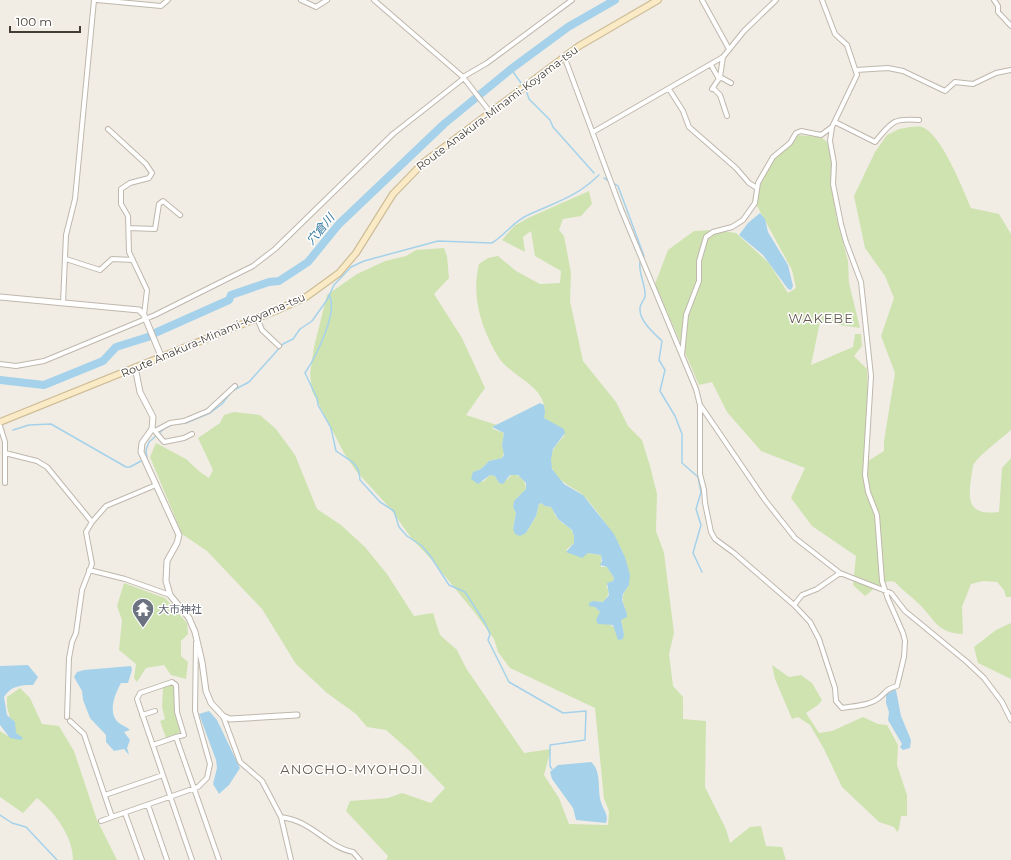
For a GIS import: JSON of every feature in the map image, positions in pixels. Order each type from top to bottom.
[{"type":"main road","name":"Route Anakura-Minami-Koyama-tsu","points":[[0,422],[135,367],[160,354],[257,318],[306,297],[339,273],[356,253],[393,194],[423,163],[489,110],[564,56],[607,28],[658,0]]},
{"type":"street","points":[[63,303],[66,235],[75,199],[94,0]]},
{"type":"street","points":[[97,0],[161,6],[168,0]]},
{"type":"street","points":[[301,0],[316,6],[326,0]]},
{"type":"street","points":[[374,0],[464,78],[489,110]]},
{"type":"street","points":[[0,364],[16,366],[44,361],[145,318],[221,283],[259,263],[393,134],[464,78],[487,63],[572,0]]},
{"type":"street","points":[[702,0],[729,49]]},
{"type":"street","points":[[727,116],[720,95],[713,88],[720,78],[723,58],[744,31],[776,0]]},
{"type":"street","points":[[682,356],[686,315],[699,281],[699,261],[706,237],[713,232],[732,227],[743,220],[755,203],[760,178],[773,157],[790,143],[796,133],[801,131],[821,135],[832,127],[857,75],[852,64],[848,45],[835,34],[822,0]]},
{"type":"street","points":[[994,0],[998,6],[998,12],[1011,26]]},
{"type":"street","points":[[564,56],[621,209],[696,388],[700,404],[700,474],[711,532],[715,539],[734,553],[794,605],[810,622],[819,639],[835,688],[836,701],[842,708],[866,704],[879,698],[883,692],[897,686],[904,657],[905,641],[884,590],[881,574],[880,536],[877,514],[868,492],[865,474],[871,376],[861,282],[846,242],[833,184],[834,163],[830,142],[832,127]]},
{"type":"street","points":[[593,132],[723,58]]},
{"type":"street","points":[[711,65],[720,78],[731,83]]},
{"type":"street","points":[[856,70],[888,68],[903,70],[945,91],[955,82],[973,84],[996,73],[1011,70]]},
{"type":"street","points":[[670,89],[684,111],[689,126],[757,188]]},
{"type":"street","points":[[835,122],[875,142],[895,122],[906,118],[919,120]]},
{"type":"street","points":[[108,129],[146,164],[152,173],[149,178],[130,183],[122,189],[121,204],[128,216],[128,246],[147,290],[145,318]]},
{"type":"street","points":[[129,228],[155,229],[159,204],[163,201],[180,215]]},
{"type":"street","points":[[66,259],[100,270],[112,259],[133,260]]},
{"type":"street","points":[[0,296],[136,310],[145,318],[160,354]]},
{"type":"street","points":[[257,318],[262,330],[279,346]]},
{"type":"street","points":[[135,367],[140,392],[153,417],[156,432],[164,442],[184,438],[192,434]]},
{"type":"street","points":[[235,386],[208,411],[184,421],[170,423],[156,432],[142,443],[141,452],[179,535],[166,565],[166,581],[170,595],[189,618],[202,662],[206,691],[211,703],[223,716],[240,762],[262,781],[280,817],[290,849],[291,860]]},
{"type":"street","points":[[700,404],[780,520],[795,538],[840,573],[884,590],[894,596],[905,611],[967,662],[984,678],[1002,702],[1011,720]]},
{"type":"street","points":[[2,430],[5,453],[5,482]]},
{"type":"street","points":[[5,453],[37,461],[47,467],[92,522]]},
{"type":"street","points":[[66,717],[69,658],[72,642],[76,633],[82,590],[92,564],[86,536],[92,522],[106,506],[156,485]]},
{"type":"street","points":[[89,570],[125,579],[170,595]]},
{"type":"street","points":[[794,605],[802,595],[817,589],[840,573]]},
{"type":"street","points":[[101,821],[194,789],[201,785],[206,778],[210,764],[195,711],[196,638]]},
{"type":"street","points":[[152,745],[184,734],[177,712],[176,685],[172,682],[140,693],[137,699],[152,745],[192,860]]},
{"type":"street","points":[[142,715],[155,711]]},
{"type":"street","points":[[223,716],[235,719],[297,715]]},
{"type":"street","points":[[70,721],[84,734],[112,817]]},
{"type":"street","points":[[176,737],[219,860]]},
{"type":"street","points":[[105,795],[163,775]]},
{"type":"street","points":[[148,805],[167,860]]},
{"type":"street","points":[[125,812],[142,860]]},
{"type":"street","points":[[280,817],[300,822],[343,850],[353,852],[360,860]]},
{"type":"green space","points":[[922,127],[937,140],[951,163],[971,208],[999,214],[1011,234],[1011,430],[986,451],[974,464],[972,469],[970,496],[973,506],[977,510],[990,513],[999,512],[1002,468],[1011,458],[1011,597],[1006,597],[1004,590],[997,582],[983,581],[971,584],[962,607],[963,634],[954,633],[941,628],[918,603],[895,582],[891,581],[883,583],[865,596],[853,585],[856,556],[812,526],[791,498],[805,468],[761,451],[727,412],[712,382],[699,385],[655,284],[668,250],[694,231],[714,230],[736,233],[769,263],[788,293],[796,288],[792,270],[757,206],[760,184],[775,158],[790,145],[798,135],[821,137],[827,142],[832,161],[831,182],[837,220],[848,261],[849,283],[860,328],[820,322],[811,365],[853,347],[855,334],[861,334],[862,346],[854,356],[867,369],[868,402],[863,460],[868,461],[884,451],[884,441],[895,373],[881,336],[894,298],[885,276],[865,248],[854,196],[875,152],[887,135],[899,129]]},
{"type":"green space","points":[[589,191],[592,204],[581,216],[563,219],[559,230],[564,236],[571,273],[570,301],[583,361],[616,402],[628,426],[642,440],[650,466],[657,494],[656,531],[664,553],[674,633],[669,654],[673,686],[683,697],[683,719],[706,721],[705,787],[726,829],[730,843],[750,827],[761,826],[766,846],[782,847],[786,860],[386,860],[388,856],[346,811],[350,801],[388,798],[402,793],[431,803],[445,788],[411,752],[386,730],[367,727],[356,714],[327,693],[296,664],[262,609],[207,551],[182,534],[150,457],[156,443],[186,459],[209,478],[213,470],[198,438],[220,423],[224,415],[234,412],[260,415],[276,429],[295,455],[317,509],[341,525],[365,547],[387,574],[414,616],[433,613],[440,635],[457,650],[466,668],[524,753],[551,749],[544,775],[559,798],[569,824],[608,825],[609,811],[604,799],[595,708],[510,668],[498,652],[494,639],[475,613],[431,559],[412,539],[389,507],[356,471],[344,453],[312,391],[310,374],[314,347],[327,295],[357,274],[385,261],[406,256],[416,250],[444,248],[447,256],[449,278],[434,294],[462,338],[485,388],[466,415],[497,425],[492,427],[493,429],[504,433],[502,445],[505,450],[502,458],[489,461],[481,469],[473,472],[483,482],[490,475],[495,476],[499,483],[507,480],[512,474],[522,479],[526,490],[517,498],[513,507],[516,513],[513,529],[526,533],[536,516],[539,504],[541,503],[545,506],[551,507],[557,518],[572,530],[574,543],[566,550],[574,555],[588,553],[601,555],[601,567],[607,567],[614,578],[613,581],[606,586],[608,594],[603,602],[593,601],[595,607],[600,612],[599,617],[615,628],[618,639],[624,634],[621,620],[627,614],[623,599],[624,593],[629,585],[625,558],[612,533],[591,504],[579,492],[560,479],[554,472],[551,463],[551,454],[555,446],[564,436],[564,429],[546,421],[543,418],[544,408],[542,399],[529,384],[513,372],[499,358],[487,336],[479,312],[476,288],[479,264],[488,258],[498,256],[516,271],[540,284],[560,283],[561,271],[535,256],[531,231],[523,237],[525,252],[502,240],[514,226],[528,218]]},
{"type":"green space","points":[[124,583],[165,598],[187,623],[188,634],[181,641],[181,656],[188,662],[186,679],[171,675],[164,665],[146,668],[137,682],[134,678],[136,664],[119,650],[122,620],[117,606]]},
{"type":"green space","points":[[1011,623],[1011,679],[978,663],[974,647],[996,630]]},
{"type":"green space","points":[[772,665],[789,677],[801,675],[812,683],[822,700],[818,705],[806,713],[819,733],[832,731],[863,717],[878,724],[887,725],[898,745],[897,765],[907,795],[907,816],[901,816],[899,829],[897,832],[894,827],[879,822],[842,787],[824,749],[810,725],[798,717],[792,719],[775,679]]},
{"type":"green space","points":[[171,684],[174,686],[176,713],[181,732],[166,738],[160,721],[165,719],[162,707],[163,687]]},
{"type":"green space","points":[[20,688],[30,698],[42,724],[59,726],[74,751],[97,820],[117,860],[73,860],[70,843],[62,826],[44,804],[37,798],[23,813],[0,797],[0,731],[8,736],[14,731],[7,707],[7,697]]},
{"type":"water","points":[[760,213],[765,219],[768,232],[788,265],[793,286],[791,290],[788,289],[763,255],[739,235],[748,223]]},
{"type":"water","points":[[540,403],[544,405],[544,418],[564,429],[565,433],[553,449],[551,459],[552,469],[564,484],[583,495],[614,534],[625,557],[630,575],[629,585],[623,594],[622,600],[627,614],[627,617],[621,620],[624,634],[623,639],[618,640],[613,625],[598,624],[596,620],[600,612],[595,607],[589,606],[589,603],[593,601],[603,602],[609,595],[607,583],[613,581],[614,578],[607,567],[600,565],[602,561],[601,555],[588,553],[582,558],[566,552],[574,543],[572,530],[558,519],[551,507],[545,506],[541,503],[539,504],[536,516],[526,533],[520,536],[515,534],[513,529],[516,513],[513,507],[514,501],[526,489],[526,483],[518,475],[510,475],[503,484],[499,483],[495,476],[490,475],[478,484],[471,479],[473,472],[481,469],[489,461],[502,458],[504,455],[502,445],[504,433],[492,427]]},
{"type":"water","points":[[28,665],[38,677],[33,685],[24,685],[13,688],[4,697],[7,715],[15,722],[16,733],[23,738],[21,740],[10,738],[0,725],[0,666]]},
{"type":"water","points":[[131,666],[132,670],[128,683],[121,683],[116,692],[113,703],[113,714],[115,719],[130,730],[124,732],[130,740],[127,748],[129,755],[124,749],[114,751],[106,742],[106,735],[90,718],[83,700],[82,691],[74,677],[77,672],[84,670]]},
{"type":"water","points":[[893,690],[896,690],[901,716],[911,740],[910,748],[903,750],[900,747],[902,744],[888,720],[889,712],[886,703],[886,695]]},
{"type":"water","points":[[209,711],[217,720],[240,768],[229,785],[219,794],[213,784],[217,768],[216,760],[199,714]]},
{"type":"water","points":[[591,762],[597,770],[600,797],[607,817],[606,823],[576,820],[573,808],[552,779],[550,772],[558,765]]},
{"type":"waterway","name":"穴倉川","points":[[0,380],[44,385],[103,361],[116,347],[148,337],[229,300],[231,295],[269,282],[279,281],[308,262],[339,224],[444,124],[511,69],[568,27],[615,0]]},
{"type":"waterway","points":[[511,69],[521,83]]},
{"type":"waterway","points":[[526,90],[529,99],[550,120],[553,127],[594,173]]},
{"type":"waterway","points":[[147,459],[146,450],[149,442],[165,428],[173,424],[186,423],[210,413],[222,404],[232,391],[249,382],[283,344],[293,339],[300,329],[312,321],[327,300],[334,285],[351,267],[364,261],[438,241],[492,243],[521,219],[573,195],[599,175]]},
{"type":"waterway","points":[[604,178],[609,181]]},
{"type":"waterway","points":[[615,184],[618,186],[644,256],[643,258]]},
{"type":"waterway","points":[[640,262],[640,270],[645,292],[645,297],[640,306],[640,313],[644,322],[662,341],[659,360],[665,370],[660,391],[675,416],[682,434],[682,463],[698,477],[701,492],[696,509],[701,525],[693,553],[702,572]]},
{"type":"waterway","points":[[329,295],[331,312],[328,323],[320,346],[305,373],[317,398],[318,405],[331,428],[336,451],[353,462],[358,469],[360,480],[380,502],[394,511],[399,527],[407,536],[422,546],[449,585],[465,592],[485,623],[490,634],[488,640],[509,682],[563,713],[586,711],[585,740],[550,745],[550,766],[552,769]]},
{"type":"waterway","points":[[13,430],[29,425],[51,424],[126,467],[130,467],[141,461]]},
{"type":"waterway","points":[[0,815],[12,823],[26,827],[57,860]]},
{"type":"place","name":"大市神社","points":[[143,628]]},
{"type":"district","name":"WAKEBE","points":[[821,318]]},
{"type":"district","name":"ANOCHO-MYOHOJI","points":[[352,769]]}]
